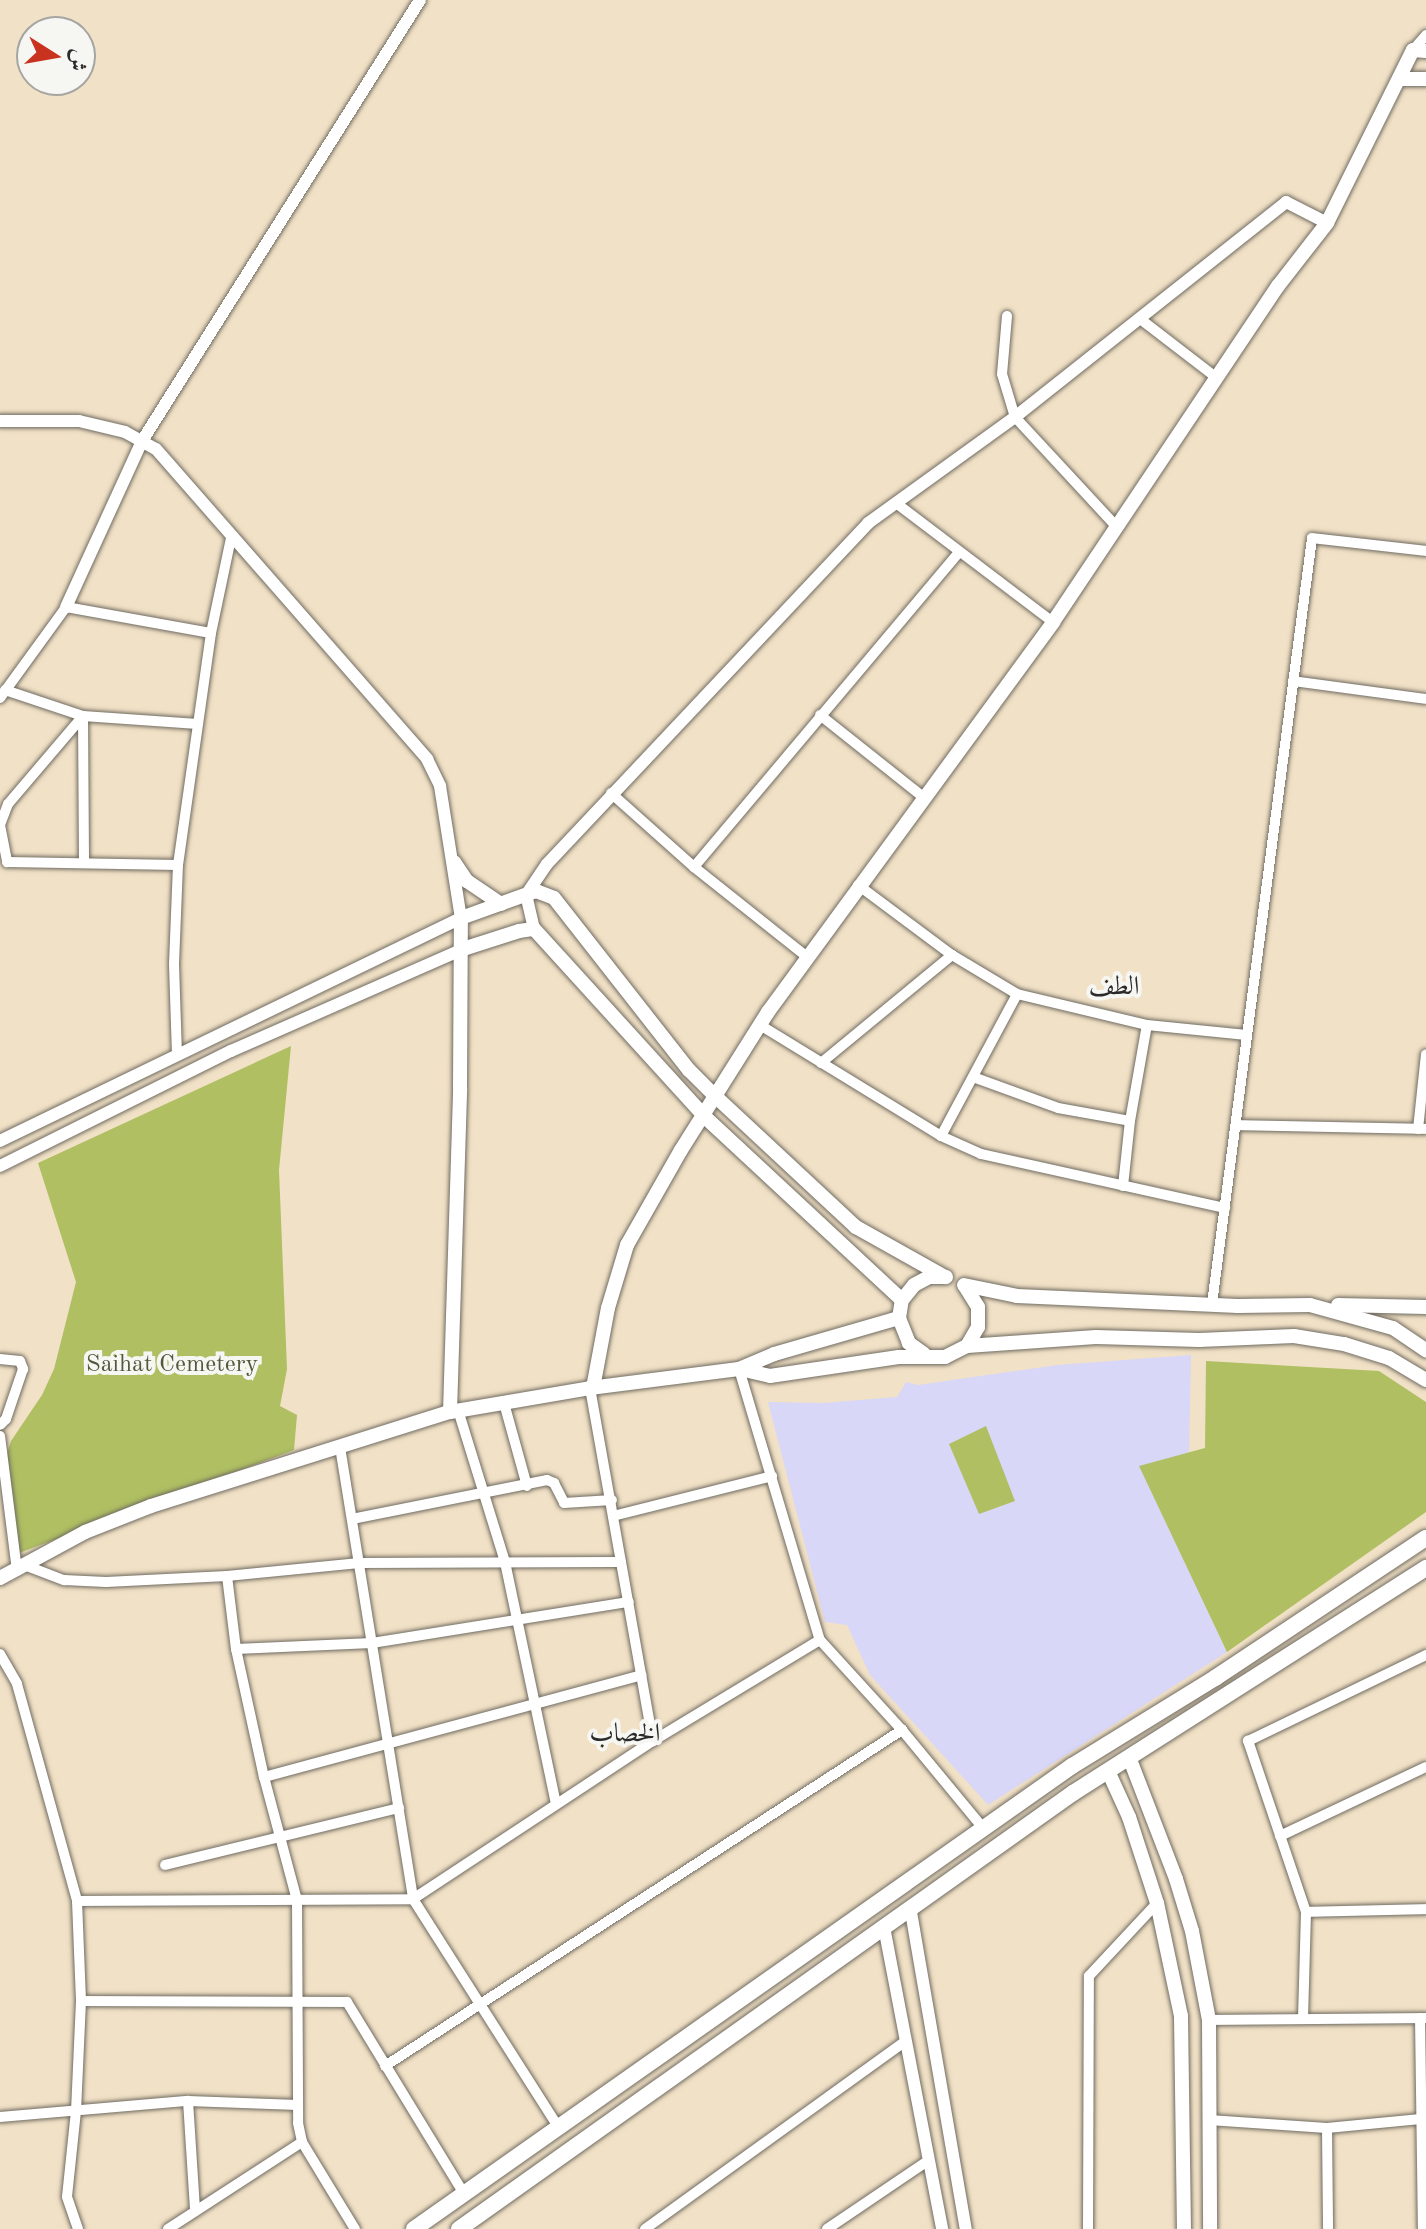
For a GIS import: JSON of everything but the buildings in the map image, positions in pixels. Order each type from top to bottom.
[{"type":"main road","points":[[592,1388],[608,1308],[627,1245],[673,1163],[807,957],[1053,622],[1278,286],[1327,223],[1399,79],[1419,51]]},
{"type":"main road","points":[[1399,79],[1426,79]]},
{"type":"main road","points":[[454,862],[467,881],[501,904]]},
{"type":"main road","points":[[454,1411],[463,949],[461,918],[536,891],[554,898],[689,1070],[716,1097],[856,1227],[945,1277],[964,1285],[1017,1296],[1212,1304],[1426,1307]]},
{"type":"main road","points":[[463,949],[534,929],[705,1117],[902,1300]]},
{"type":"main road","points":[[924,1354],[909,1343],[899,1318],[902,1300],[914,1285],[929,1277],[945,1277]]},
{"type":"main road","points":[[964,1285],[978,1307],[978,1327],[967,1346]]},
{"type":"main road","points":[[1310,1305],[1393,1328],[1426,1350]]},
{"type":"main road","points":[[0,1578],[85,1532],[151,1506],[454,1411],[592,1388],[739,1369],[774,1354],[899,1318]]},
{"type":"main road","points":[[739,1369],[770,1376],[924,1354],[945,1357],[967,1346],[1096,1337],[1199,1340],[1294,1336],[1344,1344],[1389,1358],[1426,1380]]},
{"type":"main road","points":[[414,2229],[1072,1766],[1215,1678],[1426,1538]]},
{"type":"main road","points":[[459,2229],[1108,1771],[1426,1568]]},
{"type":"main road","points":[[1129,1757],[1176,1879],[1192,1931],[1209,2020],[1210,2229]]},
{"type":"main road","points":[[1108,1771],[1129,1817],[1157,1903],[1181,2016],[1184,2229]]},
{"type":"street","points":[[198,724],[83,716],[2,694],[66,607],[142,441],[420,0]]},
{"type":"street","points":[[1419,51],[1426,35]]},
{"type":"street","points":[[534,929],[526,895],[547,864],[868,523],[1015,417],[1286,202],[1327,223]]},
{"type":"street","points":[[1007,316],[1002,374],[1015,417],[1117,527]]},
{"type":"street","points":[[1139,318],[1217,378]]},
{"type":"street","points":[[0,421],[79,421],[125,432],[156,449],[427,759],[440,786],[461,918],[0,1141]]},
{"type":"street","points":[[896,503],[1053,622]]},
{"type":"street","points":[[177,1055],[174,964],[178,865],[211,633],[231,538]]},
{"type":"street","points":[[1212,1304],[1312,538],[1426,551]]},
{"type":"street","points":[[694,867],[958,553]]},
{"type":"street","points":[[66,607],[211,633]]},
{"type":"street","points":[[1293,681],[1426,699]]},
{"type":"street","points":[[820,715],[923,797]]},
{"type":"street","points":[[83,716],[8,804],[0,825],[3,864],[84,861],[178,865]]},
{"type":"street","points":[[83,716],[84,861]]},
{"type":"street","points":[[611,793],[694,867],[807,957]]},
{"type":"street","points":[[858,885],[952,955],[1017,994],[1147,1025],[1247,1035]]},
{"type":"street","points":[[0,1166],[231,1051],[463,949]]},
{"type":"street","points":[[821,1063],[952,955]]},
{"type":"street","points":[[941,1136],[1017,994]]},
{"type":"street","points":[[760,1025],[941,1136],[981,1154],[1225,1208]]},
{"type":"street","points":[[1123,1186],[1130,1121],[1147,1025]]},
{"type":"street","points":[[1236,1125],[1422,1129],[1426,1054]]},
{"type":"street","points":[[973,1077],[1058,1108],[1130,1121]]},
{"type":"street","points":[[0,1359],[20,1361],[23,1369],[6,1419],[0,1425]]},
{"type":"street","points":[[739,1369],[820,1640],[902,1730],[983,1828]]},
{"type":"street","points":[[592,1388],[653,1741]]},
{"type":"street","points":[[504,1403],[527,1486]]},
{"type":"street","points":[[454,1411],[487,1494],[505,1562],[556,1804]]},
{"type":"street","points":[[0,1436],[22,1568],[64,1580],[106,1582],[227,1576],[359,1563],[621,1562]]},
{"type":"street","points":[[340,1447],[413,1899],[558,2127]]},
{"type":"street","points":[[613,1516],[772,1476]]},
{"type":"street","points":[[352,1519],[551,1481],[561,1498],[569,1503],[612,1500]]},
{"type":"street","points":[[227,1576],[236,1649],[264,1777],[297,1900],[295,2005],[302,2142],[355,2229]]},
{"type":"street","points":[[236,1649],[372,1643],[629,1602]]},
{"type":"street","points":[[77,1901],[413,1899],[653,1741],[820,1640]]},
{"type":"street","points":[[0,1654],[17,1684],[77,1901],[81,2001],[76,2111],[67,2197],[78,2229]]},
{"type":"street","points":[[1303,2019],[1306,1912],[1248,1741],[1426,1655]]},
{"type":"street","points":[[264,1777],[641,1675]]},
{"type":"street","points":[[385,2066],[902,1730]]},
{"type":"street","points":[[1280,1836],[1426,1767]]},
{"type":"street","points":[[165,1865],[399,1808]]},
{"type":"street","points":[[1088,2229],[1089,1976],[1157,1903]]},
{"type":"street","points":[[1306,1912],[1426,1909]]},
{"type":"street","points":[[911,1912],[966,2229]]},
{"type":"street","points":[[884,1927],[942,2229]]},
{"type":"street","points":[[81,2001],[295,2005],[347,2002],[464,2194]]},
{"type":"street","points":[[1209,2020],[1423,2018],[1423,2229]]},
{"type":"street","points":[[645,2229],[906,2041]]},
{"type":"street","points":[[0,2117],[188,2101],[298,2105]]},
{"type":"street","points":[[188,2101],[195,2210]]},
{"type":"street","points":[[1209,2120],[1327,2128],[1421,2119]]},
{"type":"street","points":[[1327,2128],[1328,2229]]},
{"type":"street","points":[[168,2229],[302,2142]]},
{"type":"street","points":[[833,2227],[929,2160]]},
{"type":"shaded area","points":[[1191,1355],[1189,1453],[1140,1467],[1227,1652],[988,1805],[870,1675],[847,1625],[825,1622],[768,1402],[822,1403],[897,1397],[906,1382],[918,1385],[1057,1365]]},
{"type":"green space","name":"Saihat Cemetery","points":[[291,1046],[279,1170],[287,1369],[280,1406],[297,1415],[294,1450],[19,1553],[5,1460],[11,1441],[42,1395],[54,1369],[76,1282],[38,1163]]},
{"type":"green space","points":[[1206,1361],[1379,1371],[1426,1402],[1426,1512],[1227,1652],[1139,1466],[1205,1448]]},
{"type":"green space","points":[[986,1426],[1015,1501],[979,1514],[949,1444]]},
{"type":"district","name":"الطف","points":[[1114,988]]},
{"type":"district","name":"الخصاب","points":[[625,1735]]}]
